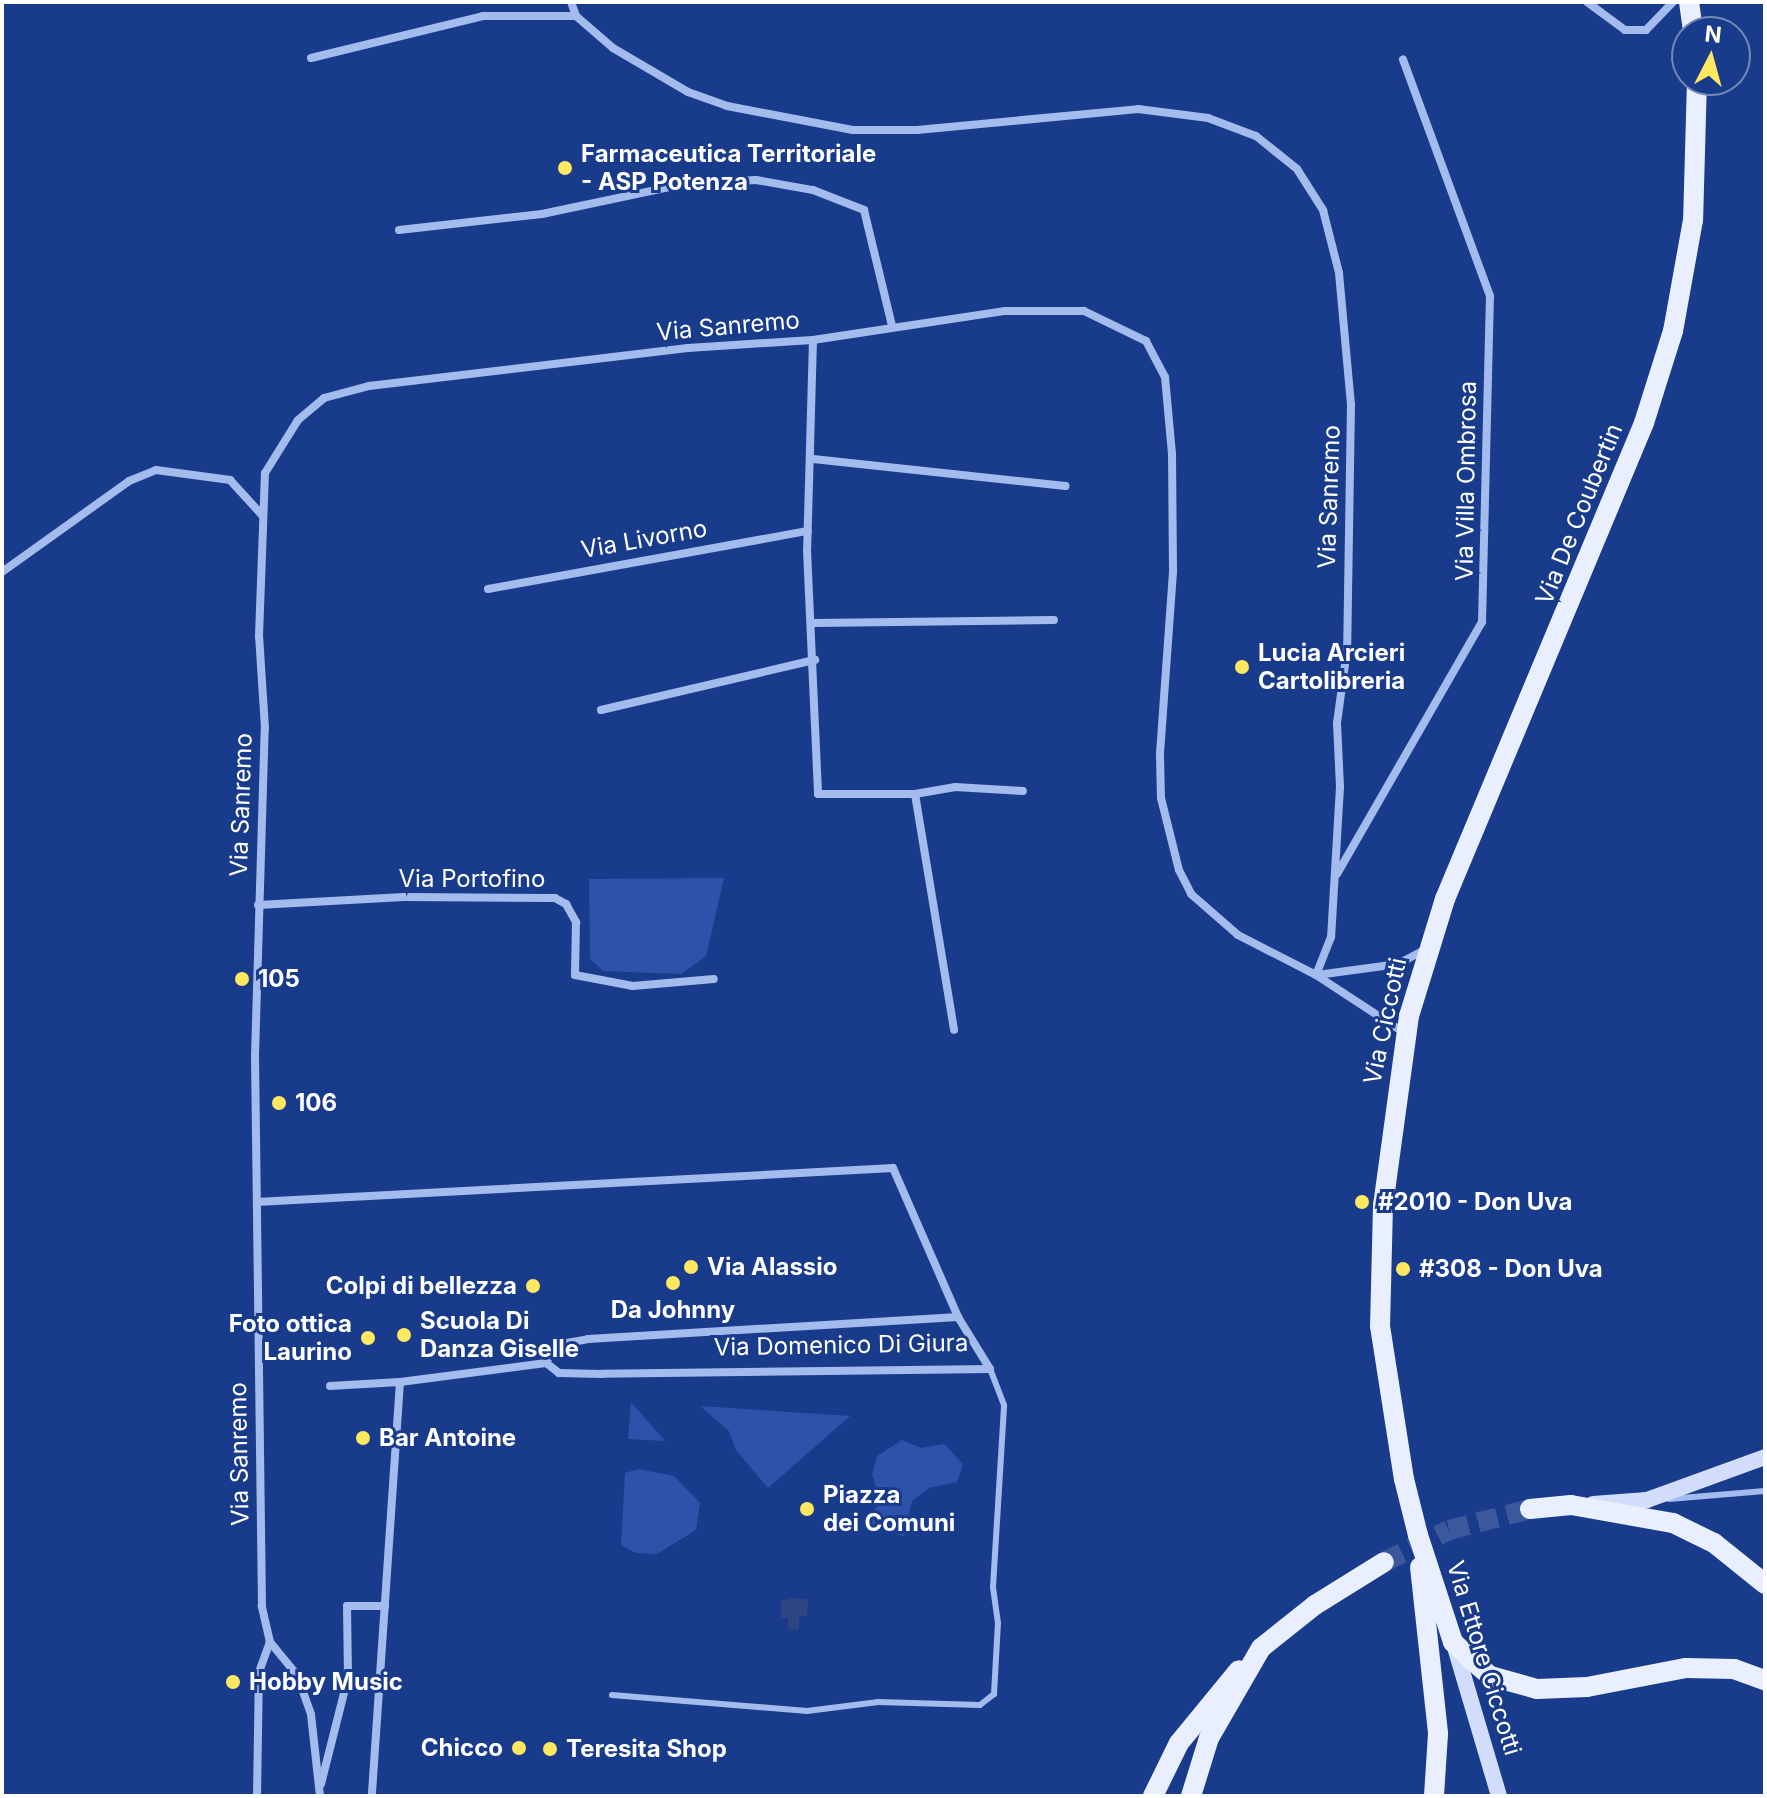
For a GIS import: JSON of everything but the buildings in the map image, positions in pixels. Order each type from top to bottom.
[{"type":"main road","name":"Via De Coubertin","points":[[1428,948],[1489,787],[1539,681],[1644,423],[1673,331],[1693,220],[1697,96]]},
{"type":"main road","name":"Via Ciccotti","points":[[1418,1535],[1380,1326],[1378,1262],[1393,1106],[1406,1034],[1428,948]]},
{"type":"main road","points":[[1530,1509],[1647,1500],[1765,1457]]},
{"type":"main road","points":[[1571,1505],[1673,1523],[1714,1543],[1765,1584]]},
{"type":"main road","name":"Via Ettore Ciccotti","points":[[1418,1535],[1499,1796]]},
{"type":"main road","points":[[1418,1535],[1438,1734],[1434,1796]]},
{"type":"main road","points":[[1153,1796],[1179,1743],[1218,1690],[1261,1648],[1315,1605],[1384,1562]]},
{"type":"main road","points":[[1453,1642],[1490,1676],[1537,1689],[1587,1687],[1686,1668],[1734,1669],[1765,1680]]},
{"type":"main road","points":[[1191,1796],[1209,1738],[1261,1648]]},
{"type":"street","name":"Via Sanremo","points":[[571,2],[576,16],[613,48],[688,92],[727,106],[853,130],[985,127],[1138,109],[1208,118],[1256,136],[1297,169],[1323,210],[1339,273],[1351,404],[1352,504],[1347,650],[1337,723],[1340,787],[1331,937],[1316,975]]},
{"type":"street","points":[[1587,2],[1625,30],[1646,30],[1673,2]]},
{"type":"street","points":[[311,58],[483,16],[576,16]]},
{"type":"street","name":"Via Villa Ombrosa","points":[[1334,878],[1482,622],[1490,296],[1403,60]]},
{"type":"street","points":[[399,230],[542,214],[680,185],[756,180],[813,190],[864,210],[892,326]]},
{"type":"street","name":"Via Sanremo","points":[[320,1794],[311,1714],[297,1675],[270,1642],[262,1606],[257,1202],[258,905],[265,728],[259,636],[265,473],[298,420],[324,398],[369,386],[551,363],[813,340],[1004,311],[1084,311],[1146,341],[1165,377],[1172,454],[1173,572],[1160,755],[1161,798],[1179,870],[1191,894],[1238,935],[1316,975],[1406,1034]]},
{"type":"street","points":[[813,340],[813,459],[808,531],[814,623],[818,794],[915,794],[955,787],[1023,791]]},
{"type":"street","points":[[813,459],[1066,486]]},
{"type":"street","points":[[2,572],[129,481],[156,470],[230,480],[262,515]]},
{"type":"street","name":"Via Livorno","points":[[488,589],[808,531]]},
{"type":"street","points":[[814,623],[1054,620]]},
{"type":"street","points":[[601,710],[815,660]]},
{"type":"street","points":[[915,794],[954,1030]]},
{"type":"street","name":"Via Portofino","points":[[258,905],[404,897],[555,898],[566,904],[576,922],[575,975],[633,986],[714,979]]},
{"type":"street","points":[[1316,975],[1398,964],[1428,948]]},
{"type":"street","points":[[257,1202],[893,1168],[958,1317]]},
{"type":"street","name":"Via Domenico Di Giura","points":[[546,1363],[555,1345],[588,1339],[958,1317],[990,1369]]},
{"type":"street","name":"Via Domenico Di Giura","points":[[330,1386],[400,1382],[546,1363],[559,1373],[602,1374],[990,1369]]},
{"type":"street","points":[[372,1796],[400,1382]]},
{"type":"street","points":[[320,1794],[348,1677],[347,1606],[385,1606]]},
{"type":"street","points":[[257,1796],[259,1672],[270,1642]]},
{"type":"lane","points":[[612,1695],[807,1711],[878,1702],[980,1705],[994,1694],[998,1623],[993,1587],[1004,1405],[990,1369]]},
{"type":"lane","points":[[1647,1500],[1765,1491]]},
{"type":"shaded area","points":[[724,878],[706,956],[681,974],[603,971],[590,959],[589,879]]},
{"type":"shaded area","points":[[631,1402],[665,1441],[628,1439]]},
{"type":"shaded area","points":[[700,1406],[850,1416],[768,1488],[736,1450],[729,1431]]},
{"type":"shaded area","points":[[902,1440],[921,1448],[944,1444],[963,1464],[957,1482],[929,1488],[912,1501],[904,1536],[864,1525],[881,1500],[872,1475],[877,1456]]},
{"type":"shaded area","points":[[638,1469],[674,1476],[700,1503],[696,1530],[657,1554],[636,1553],[621,1545],[625,1473]]},
{"type":"shaded area","points":[[808,1599],[807,1616],[799,1616],[799,1630],[788,1629],[788,1618],[781,1618],[781,1601]]},
{"type":"tunnel","points":[[1384,1562],[1449,1530],[1530,1509]]},
{"type":"place","name":"Farmaceutica Territoriale - ASP Potenza","points":[[565,168]]},
{"type":"place","name":"Lucia Arcieri Cartolibreria","points":[[1242,667]]},
{"type":"place","name":"105","points":[[242,979]]},
{"type":"place","name":"106","points":[[279,1103]]},
{"type":"place","name":"#2010 - Don Uva","points":[[1362,1202]]},
{"type":"place","name":"Via Alassio","points":[[691,1267]]},
{"type":"place","name":"#308 - Don Uva","points":[[1403,1269]]},
{"type":"place","name":"Da Johnny","points":[[673,1283]]},
{"type":"place","name":"Colpi di bellezza","points":[[533,1286]]},
{"type":"place","name":"Scuola Di Danza Giselle","points":[[404,1335]]},
{"type":"place","name":"Foto ottica Laurino","points":[[368,1338]]},
{"type":"place","name":"Bar Antoine","points":[[363,1438]]},
{"type":"place","name":"Piazza dei Comuni","points":[[807,1509]]},
{"type":"place","name":"Hobby Music","points":[[233,1682]]},
{"type":"place","name":"Chicco","points":[[519,1748]]},
{"type":"place","name":"Teresita Shop","points":[[550,1749]]}]
